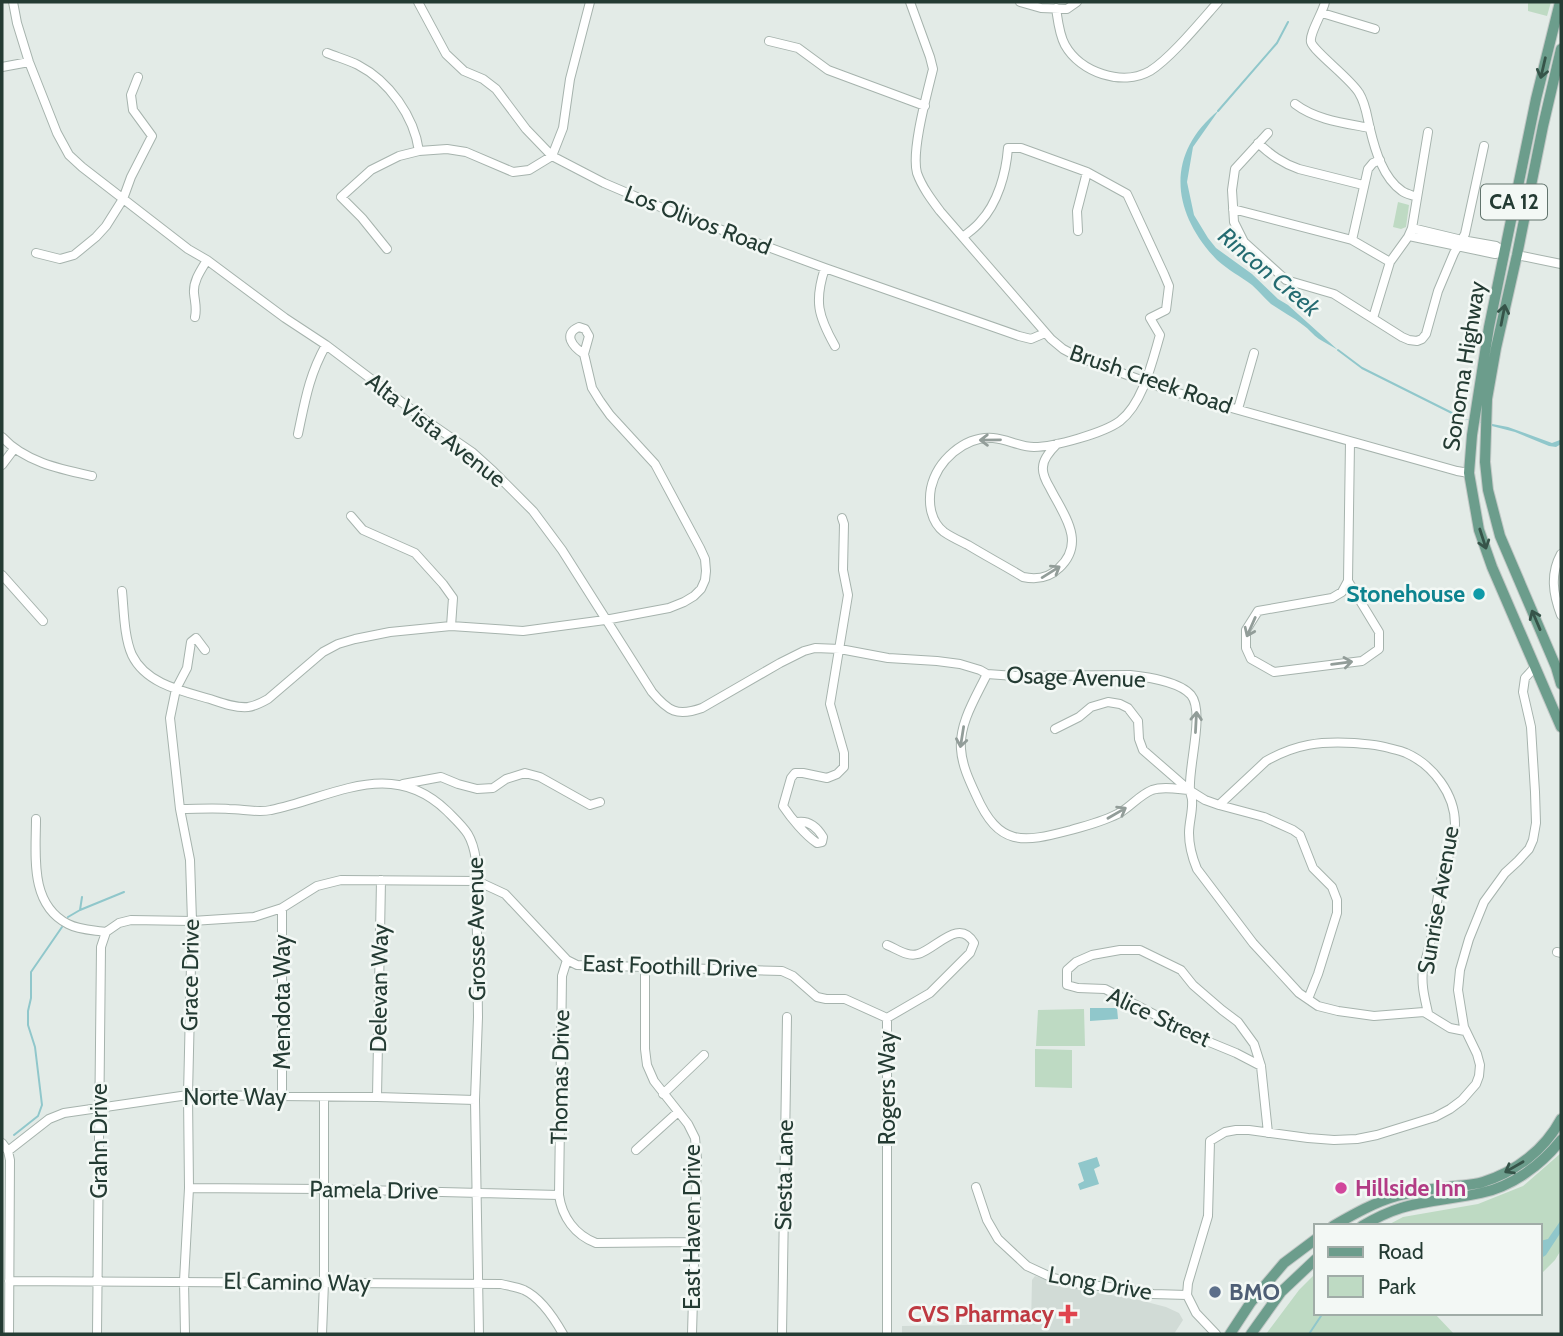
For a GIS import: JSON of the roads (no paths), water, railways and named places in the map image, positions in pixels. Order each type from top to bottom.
[{"type":"main road","name":"Sonoma Highway","points":[[1560,2],[1533,113],[1488,336],[1482,405],[1485,476],[1500,536],[1561,684]]},
{"type":"main road","name":"Sonoma Highway","points":[[1561,49],[1496,348],[1472,435],[1469,473],[1479,530],[1488,555],[1561,727]]},
{"type":"main road","points":[[1505,252],[1517,255]]},
{"type":"main road","points":[[1469,473],[1485,476]]},
{"type":"main road","points":[[1337,1224],[1364,1209],[1395,1197],[1431,1189],[1481,1183],[1496,1177],[1534,1153],[1548,1139],[1561,1119]]},
{"type":"main road","points":[[1366,1224],[1402,1208],[1498,1188],[1540,1163],[1561,1140]]},
{"type":"main road","points":[[1230,1334],[1251,1302],[1284,1263],[1314,1240]]},
{"type":"main road","points":[[1251,1334],[1281,1292],[1314,1261]]},
{"type":"street","name":"Alta Vista Avenue","points":[[13,2],[29,62],[68,155],[188,249],[326,345],[472,452],[493,471],[533,511],[555,540],[663,705],[678,713],[702,708],[780,663],[804,651],[824,647],[888,658],[960,664],[987,674]]},
{"type":"street","name":"Los Olivos Road","points":[[418,2],[446,54],[464,71],[483,79],[496,89],[526,129],[552,156],[604,183],[665,209],[825,268],[1019,336],[1031,339],[1045,333]]},
{"type":"street","points":[[387,249],[341,197],[371,170],[399,156],[419,151],[447,149],[466,152],[513,172],[529,170],[552,156],[563,128],[570,79],[590,2]]},
{"type":"street","name":"Brush Creek Road","points":[[910,2],[933,69],[916,148],[915,165],[925,190],[1045,333],[1063,349],[1171,391],[1469,473]]},
{"type":"street","points":[[1020,2],[1041,8],[1067,9],[1077,2]]},
{"type":"street","points":[[1056,8],[1062,38],[1072,56],[1093,70],[1110,76],[1130,78],[1142,75],[1166,59],[1218,2]]},
{"type":"street","points":[[1325,2],[1310,38],[1312,46],[1347,77],[1359,93],[1380,160],[1393,183],[1403,193],[1417,197]]},
{"type":"street","points":[[1322,13],[1375,29]]},
{"type":"street","points":[[769,41],[798,48],[828,70],[925,106]]},
{"type":"street","points":[[327,53],[358,65],[386,84],[412,124],[419,151]]},
{"type":"street","points":[[2,67],[29,62]]},
{"type":"street","points":[[36,253],[60,259],[74,255],[106,226],[123,199],[152,136],[133,110],[131,95],[138,77]]},
{"type":"street","points":[[1295,104],[1320,117],[1370,128]]},
{"type":"street","points":[[1373,318],[1390,262],[1410,232],[1428,132]]},
{"type":"street","points":[[1268,133],[1234,169],[1234,222],[1244,242],[1286,280],[1334,294],[1402,337],[1417,341],[1426,334],[1438,291],[1465,234],[1484,146]]},
{"type":"street","points":[[1258,143],[1273,157],[1299,169],[1363,184]]},
{"type":"street","points":[[963,237],[981,222],[991,207],[1006,164],[1007,148],[1021,148],[1087,172],[1127,194],[1169,286],[1166,310],[1150,318],[1160,335],[1146,381],[1131,410],[1123,419],[1104,429],[1057,444],[1031,447],[984,438],[955,451],[946,458],[936,475],[930,508],[944,532],[1023,577],[1033,579],[1045,577],[1058,570],[1073,544],[1073,535],[1046,481],[1038,456],[1031,447]]},
{"type":"street","points":[[1352,240],[1368,169],[1380,160]]},
{"type":"street","points":[[1077,231],[1077,211],[1087,172]]},
{"type":"street","points":[[1233,208],[1352,240],[1390,262]]},
{"type":"street","points":[[1410,232],[1460,243],[1496,246],[1505,252]]},
{"type":"street","points":[[1517,255],[1561,264]]},
{"type":"street","points":[[195,317],[195,280],[207,260]]},
{"type":"street","points":[[825,268],[818,289],[819,309],[835,346]]},
{"type":"street","points":[[298,434],[307,388],[315,364],[326,345]]},
{"type":"street","points":[[1238,409],[1254,353]]},
{"type":"street","points":[[122,591],[126,635],[133,656],[141,668],[176,689],[233,706],[246,707],[258,705],[268,699],[312,659],[338,644],[390,632],[451,626],[523,631],[656,611],[684,602],[701,589],[705,580],[705,559],[655,464],[610,415],[592,388],[584,354]]},
{"type":"street","points":[[2,437],[14,449],[33,459],[92,475]]},
{"type":"street","points":[[1348,581],[1379,632],[1379,649],[1362,661],[1274,672],[1251,659],[1245,648],[1246,630],[1258,611],[1332,598],[1342,592],[1348,581],[1350,442]]},
{"type":"street","points":[[1042,466],[1049,451],[1057,444]]},
{"type":"street","points":[[2,465],[14,449]]},
{"type":"street","points":[[351,516],[363,530],[415,553],[453,598],[451,626]]},
{"type":"street","points":[[797,822],[783,806],[795,773],[827,778],[837,775],[844,767],[844,754],[830,704],[848,595],[843,570],[842,518]]},
{"type":"street","points":[[1561,554],[1553,585],[1561,615]]},
{"type":"street","points":[[2,575],[43,621]]},
{"type":"street","name":"Grace Drive","points":[[185,1334],[192,921],[190,860],[180,809],[170,718],[176,689],[187,668],[191,642],[197,638],[205,650]]},
{"type":"street","points":[[1216,1334],[1196,1313],[1187,1295],[1188,1283],[1208,1216],[1210,1141],[1225,1132],[1236,1130],[1334,1140],[1377,1135],[1450,1110],[1476,1084],[1480,1065],[1465,1031],[1458,990],[1460,970],[1484,902],[1533,840],[1536,823],[1531,727],[1523,692],[1525,678],[1535,667]]},
{"type":"street","points":[[987,674],[966,720],[961,735],[961,750],[966,772],[979,803],[1002,832],[1027,840],[1040,838],[1103,821],[1121,812],[1141,796],[1160,788],[1189,790]]},
{"type":"street","name":"Osage Avenue","points":[[987,674],[1149,677],[1185,690],[1191,695],[1196,704],[1197,719],[1189,790],[1192,801],[1189,833],[1197,869],[1253,943],[1299,993],[1308,999]]},
{"type":"street","points":[[1055,729],[1091,708],[1108,702],[1120,704],[1128,708],[1138,721],[1143,750],[1189,790],[1205,800],[1264,817],[1300,835],[1312,868],[1332,887],[1337,900],[1337,913],[1308,999],[1318,1006],[1338,1012],[1374,1016],[1424,1012],[1450,1027],[1465,1031]]},
{"type":"street","name":"Sunrise Avenue","points":[[1219,805],[1266,761],[1312,743],[1376,745],[1406,752],[1437,776],[1451,802],[1455,823],[1423,971],[1428,1013]]},
{"type":"street","points":[[400,785],[441,777],[477,789],[493,788],[506,779],[525,773],[540,777],[590,805],[600,802]]},
{"type":"street","name":"Grosse Avenue","points":[[180,809],[268,811],[366,784],[393,783],[410,786],[442,807],[465,829],[474,844],[477,881],[478,1017],[475,1100],[479,1334]]},
{"type":"street","points":[[36,819],[37,881],[42,898],[69,925],[106,932]]},
{"type":"street","name":"East Foothill Drive","points":[[106,932],[119,923],[131,920],[192,921],[254,917],[282,908],[317,886],[341,880],[477,881],[505,894],[567,960],[577,965],[782,971],[793,976],[817,997],[845,999],[887,1017]]},
{"type":"street","name":"Delevan Way","points":[[377,1097],[382,880]]},
{"type":"street","name":"Mendota Way","points":[[282,908],[282,1096]]},
{"type":"street","name":"Grahn Drive","points":[[97,1334],[101,947],[106,932]]},
{"type":"street","name":"Rogers Way","points":[[887,944],[908,955],[917,955],[955,933],[964,933],[971,937],[974,943],[970,953],[930,993],[887,1017],[887,1334]]},
{"type":"street","name":"Alice Street","points":[[1261,1066],[1105,989],[1068,985],[1067,970],[1076,962],[1092,955],[1140,950],[1181,970],[1194,985],[1238,1022],[1254,1045],[1261,1066],[1268,1133]]},
{"type":"street","name":"Thomas Drive","points":[[559,1195],[562,976],[567,960]]},
{"type":"street","name":"East Haven Drive","points":[[645,967],[647,1065],[654,1081],[688,1124],[695,1138],[697,1159],[692,1334]]},
{"type":"street","name":"Siesta Lane","points":[[782,1334],[787,1017]]},
{"type":"street","points":[[663,1094],[704,1055]]},
{"type":"street","name":"Norte Way","points":[[8,1152],[49,1119],[64,1113],[188,1095],[475,1100]]},
{"type":"street","points":[[322,1334],[324,1097]]},
{"type":"street","points":[[636,1150],[678,1112]]},
{"type":"street","points":[[2,1143],[10,1160],[5,1228],[9,1334]]},
{"type":"street","name":"Long Drive","points":[[976,1187],[987,1220],[998,1239],[1027,1266],[1054,1278],[1080,1284],[1153,1294],[1187,1295]]},
{"type":"street","name":"Pamela Drive","points":[[189,1188],[559,1195]]},
{"type":"street","points":[[559,1195],[561,1209],[572,1225],[583,1238],[596,1243],[694,1242]]},
{"type":"street","name":"El Camino Way","points":[[9,1281],[501,1284],[527,1292],[537,1299],[563,1334]]},
{"type":"water","points":[[1219,110],[1193,147],[1187,182],[1194,215],[1216,248],[1252,274],[1338,350],[1271,304],[1252,285],[1225,267],[1202,242],[1190,222],[1180,184],[1183,164],[1189,145]]},
{"type":"water","points":[[1461,418],[1508,427],[1552,443],[1560,440],[1561,444],[1556,447],[1549,446],[1515,432]]},
{"type":"water","points":[[1090,1008],[1117,1008],[1118,1019],[1090,1021]]},
{"type":"water","points":[[1097,1157],[1100,1166],[1094,1169],[1099,1184],[1080,1190],[1078,1184],[1084,1181],[1078,1163]]},
{"type":"water","points":[[1561,1220],[1561,1232],[1542,1258],[1542,1240],[1548,1239]]},
{"type":"waterway","name":"Rincon Creek","points":[[1218,111],[1277,43],[1288,22]]},
{"type":"waterway","name":"Rincon Creek","points":[[1338,350],[1362,368],[1462,418]]},
{"type":"waterway","points":[[80,910],[124,892]]},
{"type":"waterway","points":[[68,917],[80,910],[82,897]]},
{"type":"waterway","points":[[14,1135],[38,1116],[42,1105],[35,1047],[28,1025],[31,972],[62,927]]},
{"type":"waterway","points":[[1309,1334],[1322,1315]]},
{"type":"place","name":"Stonehouse","points":[[1479,594]]},
{"type":"place","name":"Hillside Inn","points":[[1341,1188]]},
{"type":"place","name":"BMO","points":[[1215,1292]]},
{"type":"place","name":"CVS Pharmacy","points":[[1068,1314]]}]
